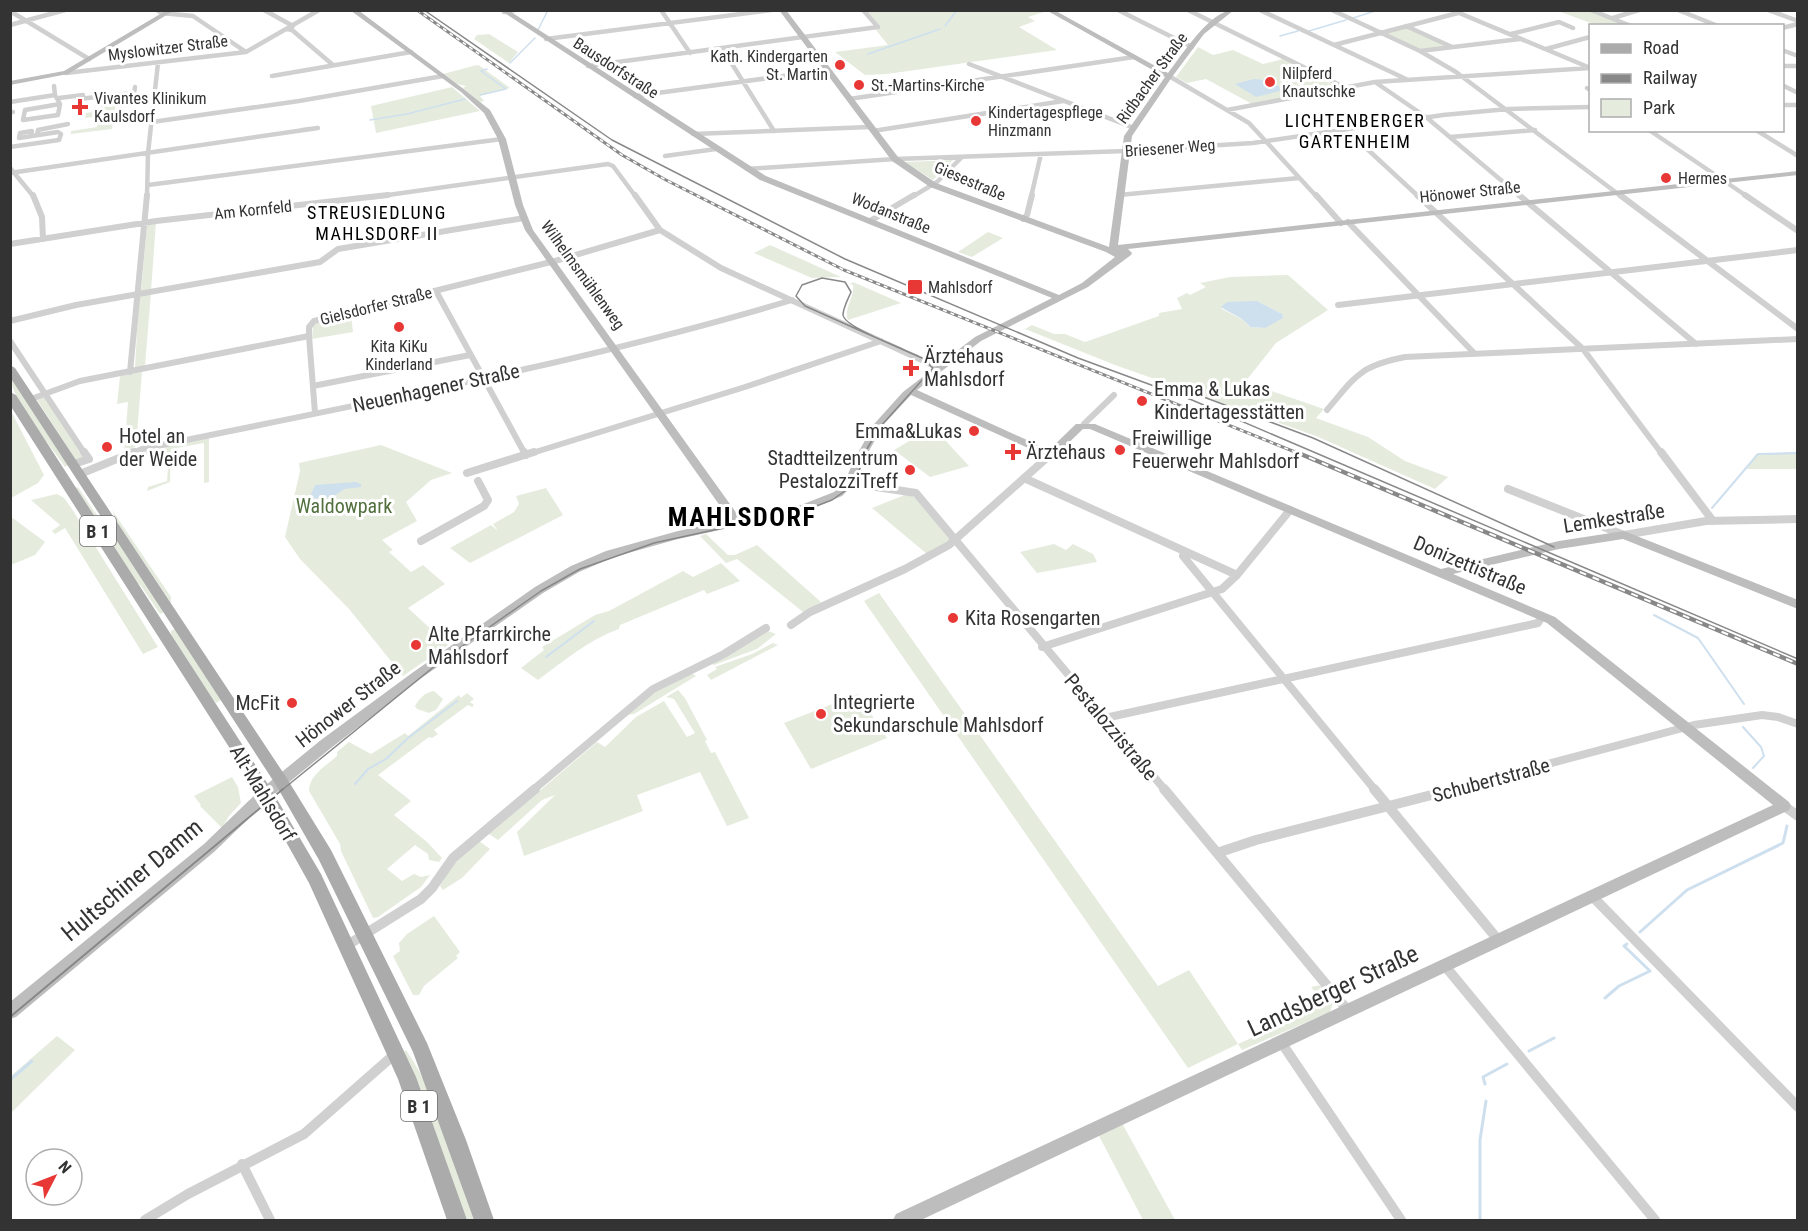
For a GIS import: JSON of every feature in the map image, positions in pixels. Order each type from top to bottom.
[{"type":"main road","name":"Alt-Mahlsdorf","points":[[10,368],[281,781],[321,847],[363,937],[421,1049],[484,1221]]},
{"type":"main road","name":"Alt-Mahlsdorf","points":[[10,395],[266,793],[315,879],[417,1101],[457,1221]]},
{"type":"street","points":[[10,10],[89,59]]},
{"type":"street","points":[[10,26],[65,10]]},
{"type":"street","points":[[157,10],[193,16],[246,52]]},
{"type":"street","points":[[264,10],[290,28],[333,65]]},
{"type":"street","name":"Myslowitzer Straße","points":[[10,83],[66,73],[246,52],[320,10]]},
{"type":"street","name":"Wilhelmsmühlenweg","points":[[353,10],[484,109],[502,139],[524,218],[536,241],[615,348],[737,522]]},
{"type":"street","points":[[504,11],[515,10]]},
{"type":"street","points":[[661,10],[690,52]]},
{"type":"street","points":[[546,39],[771,10]]},
{"type":"street","name":"Giesestraße","points":[[782,10],[895,159],[933,185],[1118,251]]},
{"type":"street","points":[[588,66],[878,27],[863,10]]},
{"type":"street","points":[[1118,10],[1192,47]]},
{"type":"street","points":[[1188,10],[1344,87]]},
{"type":"street","name":"Ridbacher Straße","points":[[1118,251],[1113,244],[1128,136],[1192,47],[1213,23],[1230,10]]},
{"type":"street","points":[[1260,10],[1406,80]]},
{"type":"street","points":[[1332,10],[1420,51],[1459,75],[1508,109],[1797,329]]},
{"type":"street","points":[[1591,10],[1626,24]]},
{"type":"street","points":[[1612,18],[1639,10]]},
{"type":"street","points":[[1678,10],[1713,24]]},
{"type":"street","points":[[1768,10],[1797,23]]},
{"type":"street","name":"Bausdorfstraße","points":[[504,11],[716,149]]},
{"type":"street","points":[[1051,11],[1249,123],[1299,178],[1475,354]]},
{"type":"street","points":[[66,73],[169,12]]},
{"type":"street","points":[[1333,45],[1455,12],[1589,68]]},
{"type":"street","points":[[1510,34],[1558,22],[1574,28]]},
{"type":"street","points":[[1406,26],[1452,47]]},
{"type":"street","points":[[1545,49],[1589,37]]},
{"type":"street","points":[[1420,51],[1520,39]]},
{"type":"street","points":[[722,48],[774,131]]},
{"type":"street","points":[[272,75],[411,52]]},
{"type":"street","points":[[849,99],[1134,57]]},
{"type":"street","points":[[130,372],[148,185],[148,153],[158,63]]},
{"type":"street","points":[[969,64],[1134,128]]},
{"type":"street","points":[[1227,110],[1375,82],[1589,68]]},
{"type":"street","points":[[635,96],[828,70]]},
{"type":"street","points":[[152,122],[299,101],[443,76]]},
{"type":"street","points":[[1375,82],[1426,117],[1696,344]]},
{"type":"street","points":[[25,110],[23,120],[58,115],[58,99],[54,86]]},
{"type":"street","points":[[10,102],[79,96],[78,99],[134,93],[135,87]]},
{"type":"street","points":[[13,112],[58,99]]},
{"type":"street","points":[[693,134],[872,129],[1063,101]]},
{"type":"street","name":"Briesener Weg","points":[[747,169],[895,159],[1126,151],[1266,142],[1426,117],[1508,109],[1589,107]]},
{"type":"street","points":[[34,136],[42,128],[68,124]]},
{"type":"street","points":[[10,139],[19,138],[21,132],[27,130],[32,131],[34,136]]},
{"type":"street","points":[[12,171],[302,130]]},
{"type":"street","points":[[1450,137],[1535,130]]},
{"type":"street","points":[[10,147],[59,140],[61,134],[58,132],[34,136]]},
{"type":"street","points":[[1652,132],[1797,231]]},
{"type":"street","points":[[1759,132],[1797,156]]},
{"type":"street","points":[[1352,135],[1583,349],[1713,521]]},
{"type":"street","points":[[148,185],[502,139]]},
{"type":"street","points":[[665,156],[716,149]]},
{"type":"street","name":"Wodanstraße","points":[[716,149],[763,178],[1060,298]]},
{"type":"street","points":[[148,163],[156,161],[157,151]]},
{"type":"street","points":[[1023,219],[1027,215],[1041,154]]},
{"type":"street","points":[[870,221],[933,185],[962,157]]},
{"type":"street","name":"Am Kornfeld","points":[[10,244],[144,222],[409,193],[603,164],[614,166],[660,230]]},
{"type":"street","points":[[12,171],[42,209],[45,222],[43,238]]},
{"type":"street","name":"Hönower Straße","points":[[281,781],[416,676],[560,576],[636,546],[813,505],[838,494],[850,483],[877,429],[935,366],[997,328],[1085,285],[1102,272],[1118,251],[1147,244],[1797,173]]},
{"type":"street","points":[[1119,195],[1299,178]]},
{"type":"street","points":[[10,321],[66,307],[326,261],[338,249],[524,218]]},
{"type":"street","points":[[660,230],[721,267],[935,366]]},
{"type":"street","name":"Gielsdorfer Straße","points":[[31,399],[80,381],[309,336],[310,324],[319,319],[552,262],[660,230]]},
{"type":"street","points":[[1338,305],[1797,250]]},
{"type":"street","points":[[436,291],[526,455]]},
{"type":"street","name":"Neuenhagener Straße","points":[[77,469],[142,449],[484,379],[715,323],[792,300]]},
{"type":"street","points":[[309,336],[315,413]]},
{"type":"street","points":[[1327,410],[1361,372],[1380,362],[1405,357],[1797,339]]},
{"type":"street","points":[[10,341],[89,459],[77,469]]},
{"type":"street","points":[[467,473],[882,341]]},
{"type":"street","points":[[313,386],[470,355]]},
{"type":"street","points":[[910,391],[1050,455]]},
{"type":"street","points":[[790,625],[810,612],[915,564],[957,540],[1114,395]]},
{"type":"street","name":"Donizettistraße","points":[[1084,424],[1559,625],[1797,816]]},
{"type":"street","points":[[1024,478],[1237,575]]},
{"type":"street","points":[[421,541],[487,504],[488,500],[478,481]]},
{"type":"street","name":"Pestalozzistraße","points":[[850,483],[901,489],[916,494],[957,540],[1042,647],[1105,718],[1349,1012]]},
{"type":"street","points":[[1508,489],[1797,605]]},
{"type":"street","points":[[1042,647],[1222,589],[1237,575],[1290,510]]},
{"type":"street","name":"Lemkestraße","points":[[1440,573],[1559,545],[1713,521],[1797,519]]},
{"type":"street","points":[[1186,553],[1183,556],[1212,592],[1499,941]]},
{"type":"street","points":[[1105,718],[1538,623],[1542,616]]},
{"type":"street","points":[[346,946],[421,898],[453,858],[605,731],[634,703],[653,689],[724,654],[766,628]]},
{"type":"street","name":"Schubertstraße","points":[[1217,853],[1256,840],[1686,727],[1747,715],[1767,715],[1797,724]]},
{"type":"street","name":"Hultschiner Damm","points":[[10,1012],[208,848],[281,781]]},
{"type":"street","name":"Landsberger Straße","points":[[902,1221],[1192,1082],[1349,1012],[1784,806]]},
{"type":"street","points":[[1593,897],[1797,1107]]},
{"type":"street","points":[[1445,966],[1655,1221]]},
{"type":"street","points":[[1281,1042],[1401,1221]]},
{"type":"street","points":[[145,1221],[242,1164],[304,1134],[396,1053]]},
{"type":"street","points":[[242,1164],[270,1221]]},
{"type":"green space","points":[[865,10],[1041,11],[1044,12],[1028,17],[1035,21],[1019,27],[1057,50],[887,74],[865,75],[835,52],[888,45],[876,30],[881,27]]},
{"type":"green space","points":[[1558,11],[1590,11],[1626,24],[1593,24]]},
{"type":"green space","points":[[1407,27],[1449,46],[1422,50],[1385,33]]},
{"type":"green space","points":[[489,34],[518,52],[509,63],[474,39],[477,35]]},
{"type":"green space","points":[[1198,47],[1213,55],[1233,50],[1263,64],[1283,59],[1337,87],[1252,104],[1206,79],[1187,83],[1176,77]]},
{"type":"green space","points":[[477,65],[510,88],[480,96],[484,101],[480,102],[463,88],[466,86],[457,84],[443,74]]},
{"type":"green space","points":[[452,87],[480,111],[376,133],[371,106]]},
{"type":"green space","points":[[117,96],[112,129],[71,134],[71,131],[97,127],[99,116],[85,118],[86,113],[100,111],[102,100]]},
{"type":"green space","points":[[953,160],[933,180],[905,162]]},
{"type":"green space","points":[[156,222],[151,291],[141,292],[147,225]]},
{"type":"green space","points":[[988,232],[1003,238],[972,257],[958,252]]},
{"type":"green space","points":[[770,245],[841,277],[812,278],[754,253]]},
{"type":"green space","points":[[1288,275],[1328,310],[1276,343],[1245,382],[1324,409],[1316,418],[1368,437],[1405,461],[1448,477],[1435,489],[1316,436],[1115,365],[1025,329],[1032,325],[1054,334],[1065,334],[1085,342],[1159,316],[1159,313],[1182,309],[1177,298],[1187,293],[1190,295],[1206,287],[1200,283],[1230,277]],"holes":[[[1257,301],[1282,314],[1265,328],[1250,327],[1240,318],[1221,308]]]},
{"type":"green space","points":[[853,282],[901,303],[848,320],[847,311],[853,290],[853,285],[850,284]]},
{"type":"green space","points":[[151,293],[145,366],[135,368],[139,295]]},
{"type":"green space","points":[[351,314],[353,332],[312,339],[313,325],[317,322]]},
{"type":"green space","points":[[142,372],[136,446],[124,453],[128,402],[117,404],[120,376]]},
{"type":"green space","points":[[10,375],[69,465],[65,467],[32,422],[17,397]]},
{"type":"green space","points":[[45,397],[85,456],[77,462],[37,400]]},
{"type":"green space","points":[[11,411],[44,475],[38,483],[11,498]]},
{"type":"green space","points":[[933,427],[969,466],[930,477],[894,450]]},
{"type":"green space","points":[[209,437],[209,482],[204,483],[204,443],[171,449],[170,482],[147,491],[148,487],[167,481],[169,454],[158,451],[139,458],[137,453]]},
{"type":"green space","name":"Waldowpark","points":[[381,445],[452,473],[431,480],[406,502],[417,521],[382,540],[393,550],[389,552],[411,572],[423,565],[445,584],[408,608],[448,645],[403,676],[349,609],[300,559],[285,537],[300,471],[299,463]]},
{"type":"green space","points":[[1797,453],[1797,469],[1747,469],[1755,455]]},
{"type":"green space","points":[[78,487],[109,528],[165,612],[160,614],[135,581],[75,488]]},
{"type":"green space","points":[[546,488],[563,515],[470,563],[450,548],[491,525],[498,531],[493,524],[514,512],[519,504],[516,496]]},
{"type":"green space","points":[[57,494],[64,498],[72,509],[158,647],[143,654],[65,528],[55,534],[52,531],[60,525],[31,500]]},
{"type":"green space","points":[[907,494],[916,498],[953,538],[927,554],[872,508]]},
{"type":"green space","points":[[112,510],[171,597],[171,603],[117,522]]},
{"type":"green space","points":[[10,516],[45,542],[35,555],[11,565]]},
{"type":"green space","points":[[706,534],[728,555],[735,555],[757,545],[821,602],[803,612],[737,559],[726,563],[700,536]]},
{"type":"green space","points":[[1054,544],[1066,550],[1073,544],[1093,554],[1097,562],[1037,573],[1020,552]]},
{"type":"green space","points":[[721,563],[740,581],[707,594],[704,590],[620,625],[619,629],[587,645],[538,680],[521,668],[544,650],[542,647],[595,615],[609,611],[683,571],[693,577]]},
{"type":"green space","points":[[879,593],[1158,986],[1189,970],[1238,1044],[1188,1068],[864,601]]},
{"type":"green space","points":[[174,629],[221,700],[216,703],[211,697],[171,636],[171,631]]},
{"type":"green space","points":[[768,631],[776,634],[757,649],[712,664]]},
{"type":"green space","points":[[773,643],[778,645],[711,680],[707,675],[717,669],[715,667],[752,654]]},
{"type":"green space","points":[[691,673],[696,676],[634,714],[626,715],[653,692]]},
{"type":"green space","points":[[678,690],[685,698],[707,740],[705,741],[711,753],[715,752],[749,818],[727,826],[700,772],[637,795],[643,811],[524,856],[517,832],[555,795],[542,800],[498,840],[489,834],[597,742],[605,747],[636,717],[664,701],[687,737],[695,733],[674,699],[666,697]]},
{"type":"green space","points":[[434,691],[443,699],[436,710],[429,713],[417,709],[415,706],[420,698]]},
{"type":"green space","points":[[467,693],[474,699],[470,702],[474,705],[472,707],[468,705],[434,730],[438,734],[432,738],[429,737],[378,775],[411,801],[394,815],[427,842],[442,858],[439,862],[429,860],[428,854],[415,845],[387,869],[402,881],[414,874],[421,877],[430,875],[421,887],[378,917],[373,918],[341,851],[340,844],[309,791],[312,780],[349,742],[371,754],[405,733],[408,736],[459,695],[461,698]]},
{"type":"green space","points":[[858,694],[887,738],[811,769],[784,723]]},
{"type":"green space","points":[[232,777],[238,787],[241,803],[222,828],[200,806],[194,796]]},
{"type":"green space","points":[[479,841],[490,849],[462,878],[443,890],[440,886],[451,866]]},
{"type":"green space","points":[[434,916],[460,952],[456,956],[458,958],[424,986],[419,995],[413,995],[393,956],[400,951],[399,943],[407,934]]},
{"type":"green space","points":[[1321,985],[1333,1003],[1330,1012],[1242,1050],[1238,1044],[1315,1009],[1317,994],[1311,987]]},
{"type":"green space","points":[[57,1036],[75,1050],[11,1113],[11,1076]]},
{"type":"green space","points":[[406,1050],[438,1111],[476,1220],[465,1220],[419,1087],[404,1052]]},
{"type":"green space","points":[[1122,1123],[1175,1220],[1143,1220],[1098,1134]]},
{"type":"water","points":[[1254,79],[1265,80],[1268,84],[1279,86],[1280,91],[1256,97],[1235,84]]},
{"type":"water","points":[[1257,301],[1282,314],[1283,318],[1265,328],[1250,327],[1221,307],[1227,302]]},
{"type":"water","points":[[356,482],[361,484],[361,487],[344,489],[333,497],[309,499],[315,485]]},
{"type":"waterway","points":[[538,30],[548,10]]},
{"type":"waterway","points":[[945,26],[957,10]]},
{"type":"waterway","points":[[1353,18],[1378,10]]},
{"type":"waterway","points":[[1309,31],[1346,20]]},
{"type":"waterway","points":[[868,54],[940,29]]},
{"type":"waterway","points":[[1280,36],[1298,31]]},
{"type":"waterway","points":[[510,63],[535,38]]},
{"type":"waterway","points":[[480,95],[506,89],[481,71],[487,69]]},
{"type":"waterway","points":[[370,120],[407,114],[465,99]]},
{"type":"waterway","points":[[1712,508],[1758,454],[1798,453],[1767,454]]},
{"type":"waterway","points":[[1654,615],[1698,638],[1744,704]]},
{"type":"waterway","points":[[546,657],[594,621]]},
{"type":"waterway","points":[[355,784],[368,769],[386,759],[408,738],[457,701]]},
{"type":"waterway","points":[[1743,727],[1761,747],[1764,756],[1753,768]]},
{"type":"waterway","points":[[1640,932],[1687,890],[1783,843],[1787,826]]},
{"type":"waterway","points":[[1605,998],[1619,986],[1650,971],[1624,946],[1627,944]]},
{"type":"waterway","points":[[1529,1051],[1554,1038]]},
{"type":"waterway","points":[[10,1080],[32,1061]]},
{"type":"waterway","points":[[1485,1084],[1483,1077],[1507,1064]]},
{"type":"waterway","points":[[1480,1220],[1480,1140],[1486,1101]]},
{"type":"tram line","points":[[424,10],[612,140],[845,259],[1078,358],[1192,400],[1798,659]]},
{"type":"tram line","points":[[822,278],[845,282],[851,292],[843,312],[846,320],[861,330],[906,351],[805,306],[796,296],[802,285],[822,278]]},
{"type":"tram line","points":[[282,790],[441,661],[541,591],[580,569],[654,543],[806,510],[832,500],[849,488],[857,477],[865,452],[880,427],[933,368],[922,358],[906,351]]},
{"type":"tram line","points":[[906,351],[918,356]]},
{"type":"tram line","points":[[1201,396],[1313,438],[1554,547]]},
{"type":"tram line","points":[[10,1017],[283,789]]},
{"type":"railway","points":[[417,10],[622,155],[666,180],[844,270],[1300,454]]},
{"type":"railway","points":[[1296,452],[1798,664]]},
{"type":"place","name":"Kath. Kindergarten St. Martin","points":[[840,65]]},
{"type":"place","name":"Nilpferd Knautschke","points":[[1270,82]]},
{"type":"place","name":"St.-Martins-Kirche","points":[[859,85]]},
{"type":"place","name":"Vivantes Klinikum Kaulsdorf","points":[[80,107]]},
{"type":"place","name":"Kindertagespflege Hinzmann","points":[[976,121]]},
{"type":"place","name":"Hermes","points":[[1666,178]]},
{"type":"place","name":"Mahlsdorf","points":[[915,287]]},
{"type":"place","name":"Kita KiKu Kinderland","points":[[399,327]]},
{"type":"place","name":"Ärztehaus Mahlsdorf","points":[[911,368]]},
{"type":"place","name":"Emma & Lukas Kindertagesstätten","points":[[1142,401]]},
{"type":"place","name":"Emma&Lukas","points":[[974,431]]},
{"type":"place","name":"Hotel an der Weide","points":[[107,447]]},
{"type":"place","name":"Freiwillige Feuerwehr Mahlsdorf","points":[[1120,450]]},
{"type":"place","name":"Ärztehaus","points":[[1013,452]]},
{"type":"place","name":"Stadtteilzentrum PestalozziTreff","points":[[910,470]]},
{"type":"place","name":"Kita Rosengarten","points":[[953,618]]},
{"type":"place","name":"Alte Pfarrkirche Mahlsdorf","points":[[416,645]]},
{"type":"place","name":"McFit","points":[[292,703]]},
{"type":"place","name":"Integrierte Sekundarschule Mahlsdorf","points":[[821,714]]},
{"type":"district","name":"LICHTENBERGER GARTENHEIM","points":[[1355,130]]},
{"type":"district","name":"STREUSIEDLUNG MAHLSDORF II","points":[[377,222]]},
{"type":"district","name":"MAHLSDORF","points":[[742,517]]}]
